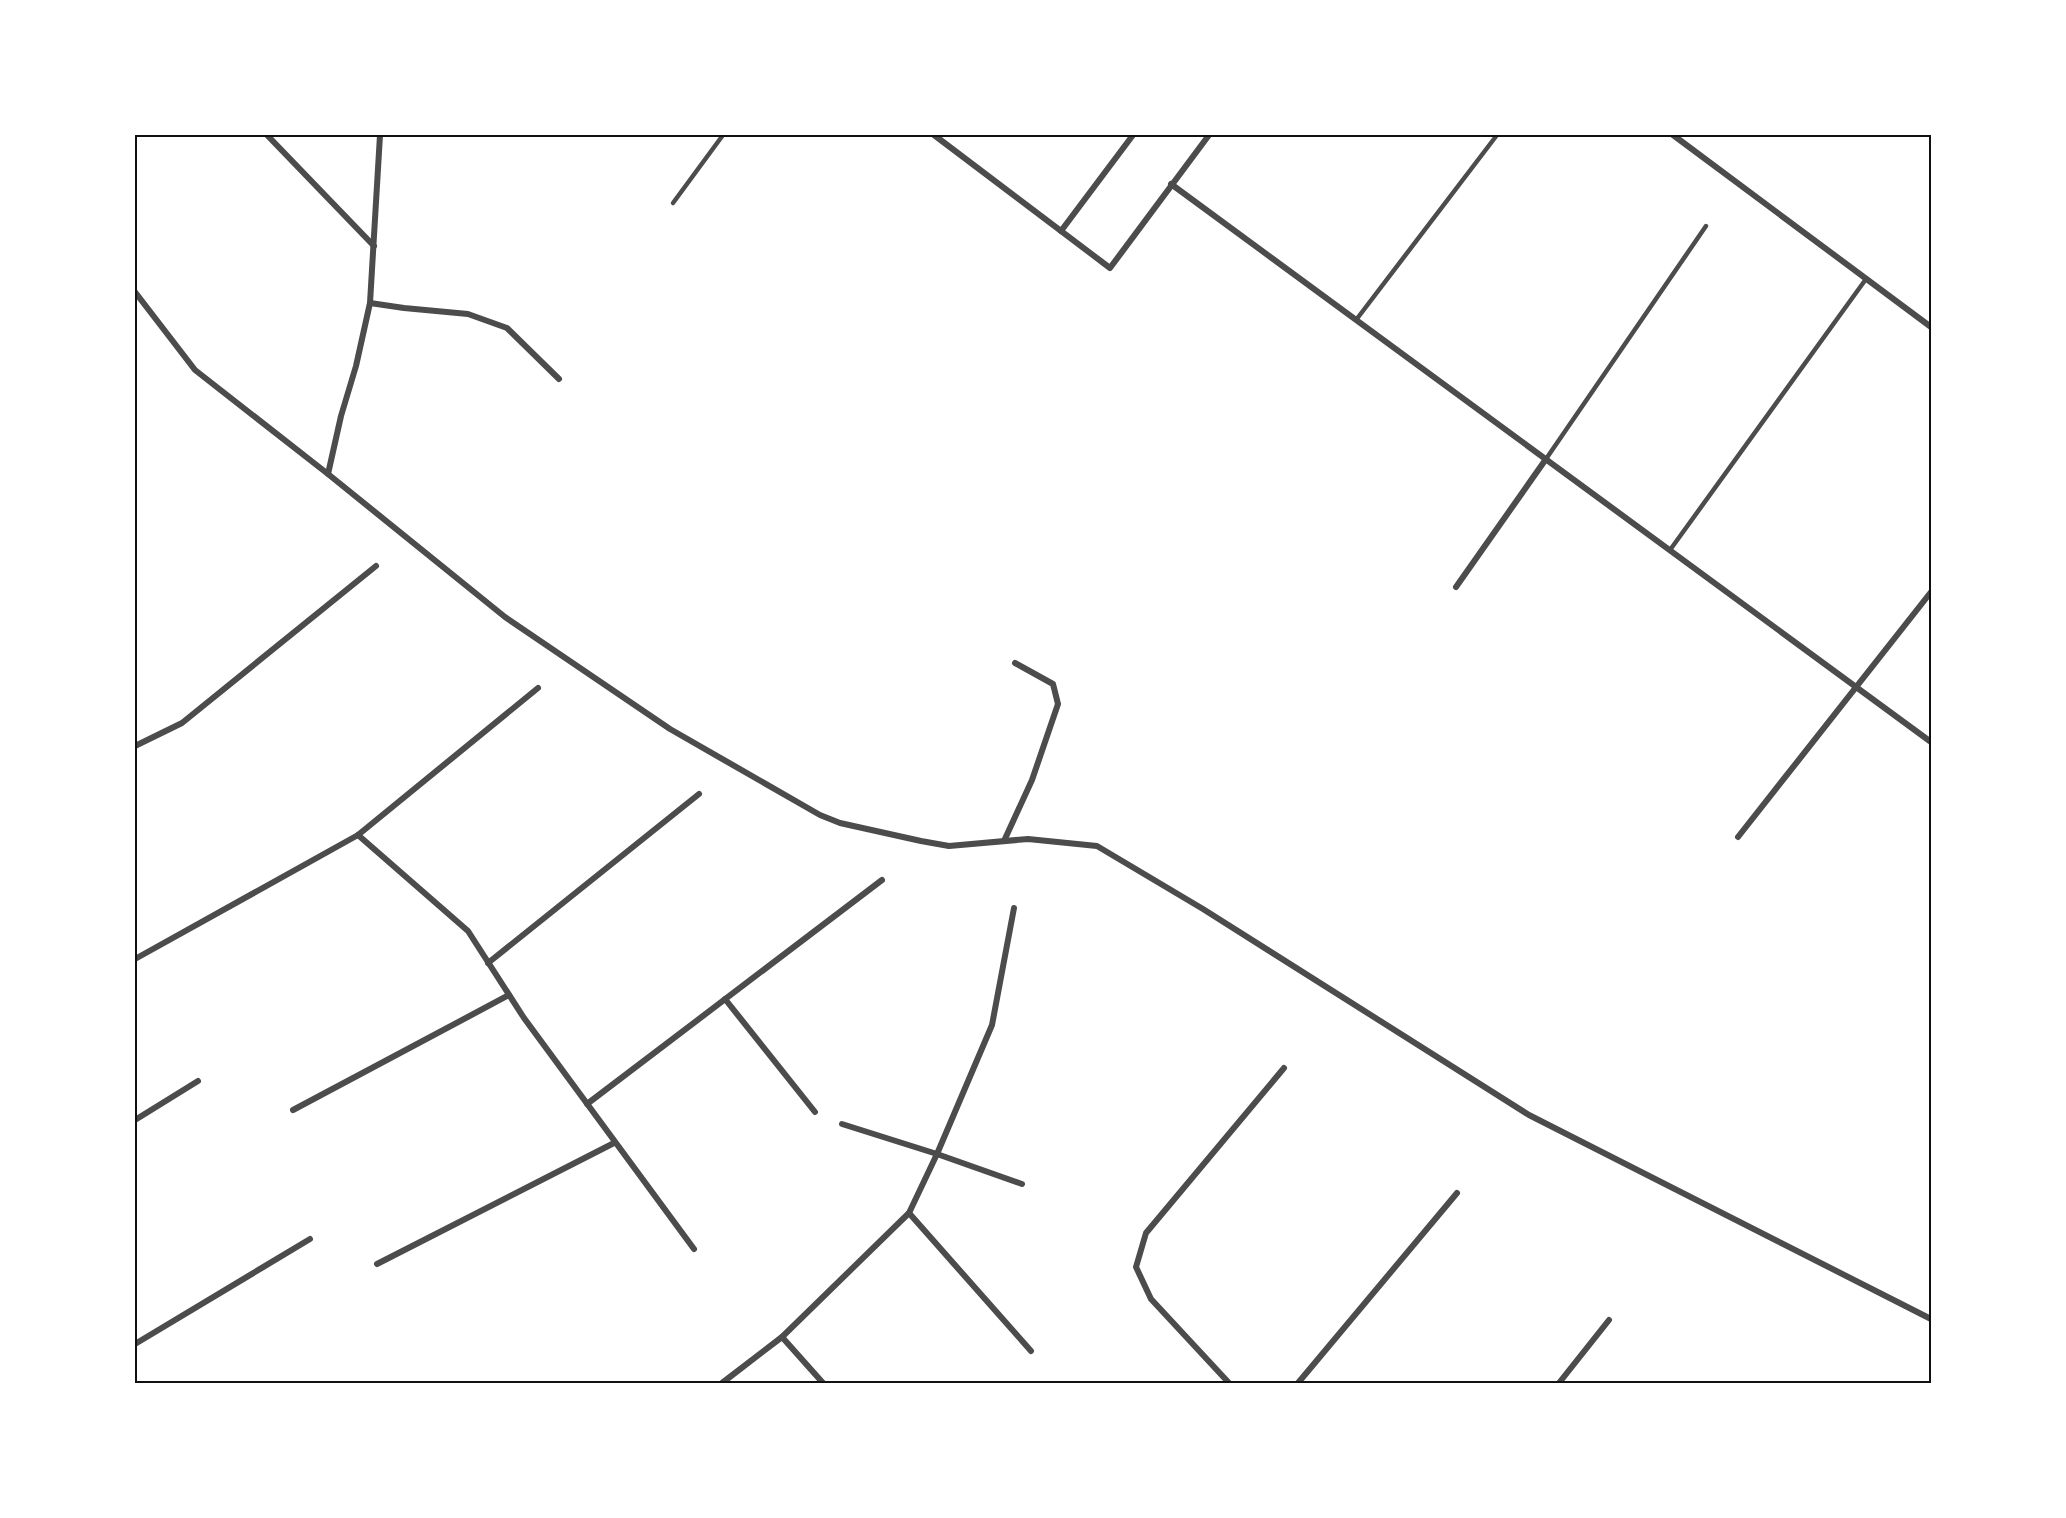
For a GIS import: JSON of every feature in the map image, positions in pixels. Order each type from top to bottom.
[{"type":"street","points":[[267,135],[374,246]]},
{"type":"street","points":[[328,474],[370,303],[380,135]]},
{"type":"street","points":[[934,135],[1110,268],[1209,135]]},
{"type":"street","points":[[1061,231],[1133,135]]},
{"type":"street","points":[[1673,135],[1931,327]]},
{"type":"street","points":[[1171,184],[1931,742]]},
{"type":"street","points":[[135,292],[195,370],[505,617],[670,729],[820,814],[840,823],[948,846],[1028,839],[1097,846],[1203,909],[1529,1115],[1931,1319]]},
{"type":"street","points":[[370,303],[468,314],[507,328],[559,379]]},
{"type":"street","points":[[1456,587],[1546,459]]},
{"type":"street","points":[[135,746],[182,723],[376,566]]},
{"type":"street","points":[[1738,837],[1931,592]]},
{"type":"street","points":[[1004,841],[1032,780],[1058,704],[1053,684],[1015,663]]},
{"type":"street","points":[[135,959],[358,835],[538,688]]},
{"type":"street","points":[[488,963],[699,794]]},
{"type":"street","points":[[358,835],[468,931],[524,1018],[614,1143],[694,1248]]},
{"type":"street","points":[[586,1104],[882,880]]},
{"type":"street","points":[[722,1383],[782,1337],[909,1213],[993,1024],[1014,908]]},
{"type":"street","points":[[293,1110],[509,995]]},
{"type":"street","points":[[725,999],[815,1112]]},
{"type":"street","points":[[1229,1383],[1151,1299],[1136,1267],[1146,1233],[1284,1068]]},
{"type":"street","points":[[135,1120],[198,1081]]},
{"type":"street","points":[[842,1124],[1022,1184]]},
{"type":"street","points":[[377,1264],[614,1143]]},
{"type":"street","points":[[1298,1383],[1457,1193]]},
{"type":"street","points":[[909,1213],[1030,1351]]},
{"type":"street","points":[[135,1344],[310,1239]]},
{"type":"street","points":[[1558,1383],[1610,1320]]},
{"type":"street","points":[[782,1337],[823,1383]]},
{"type":"lane","points":[[673,203],[723,135]]},
{"type":"lane","points":[[1356,320],[1497,135]]},
{"type":"lane","points":[[1546,459],[1706,226]]},
{"type":"lane","points":[[1670,550],[1866,279]]}]
